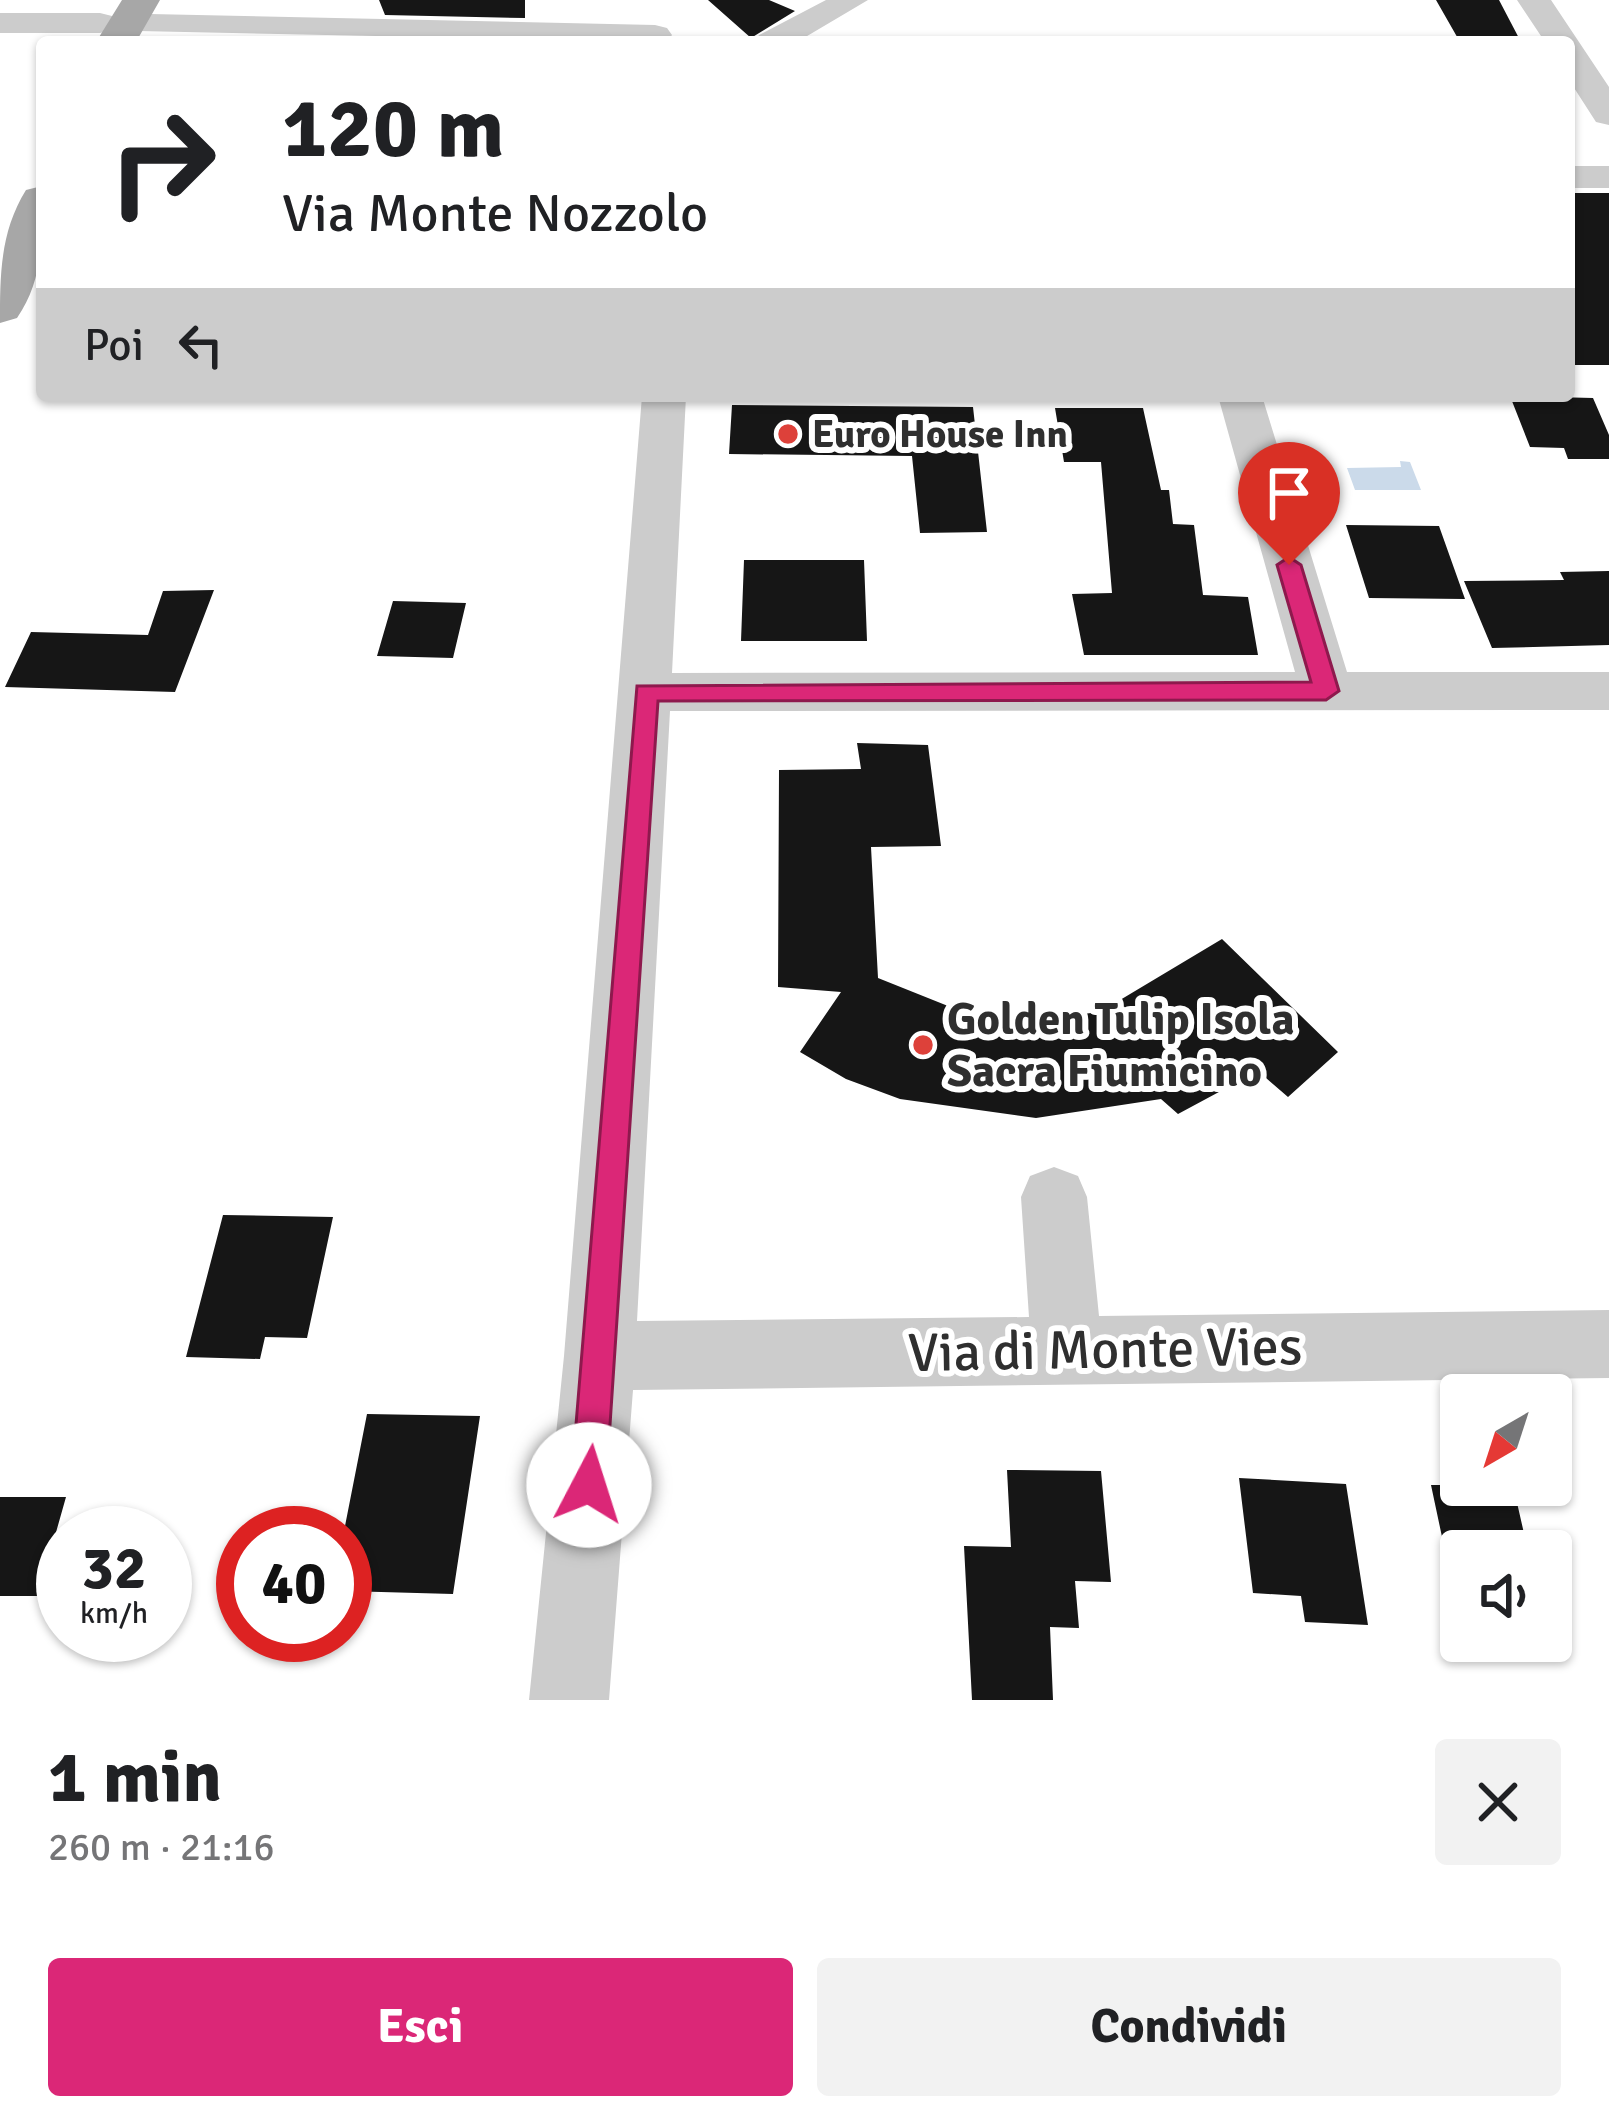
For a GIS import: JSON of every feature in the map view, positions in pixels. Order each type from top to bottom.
[{"type":"main road","points":[[0,308],[36,215]]},
{"type":"street","points":[[628,0],[655,36]]},
{"type":"street","points":[[782,36],[851,0]]},
{"type":"street","points":[[1534,0],[1558,36]]},
{"type":"street","points":[[0,23],[127,22],[563,36]]},
{"type":"street","points":[[1575,62],[1609,114]]},
{"type":"street","points":[[1575,177],[1609,177]]},
{"type":"street","points":[[569,1700],[600,1356],[664,402]]},
{"type":"street","points":[[1242,402],[1348,707]]},
{"type":"street","points":[[646,692],[1348,707],[1609,691]]},
{"type":"street","points":[[1054,1197],[1067,1350]]},
{"type":"street","name":"Via di Monte Vies","points":[[600,1356],[1609,1343]]},
{"type":"water","points":[[1400,461],[1410,462],[1421,490],[1355,490],[1347,468],[1401,467]]},
{"type":"building","points":[[379,0],[525,0],[525,18],[385,15]]},
{"type":"building","points":[[708,0],[769,0],[795,11],[749,36]]},
{"type":"building","points":[[1436,0],[1499,0],[1518,36],[1457,36]]},
{"type":"building","points":[[1575,193],[1609,193],[1609,365],[1575,365]]},
{"type":"building","points":[[1593,398],[1609,435],[1609,459],[1568,459],[1564,448],[1530,447],[1512,402]]},
{"type":"building","points":[[732,405],[973,407],[987,532],[920,533],[912,456],[729,454]]},
{"type":"building","points":[[1055,408],[1143,408],[1161,490],[1169,490],[1173,524],[1194,525],[1203,595],[1248,597],[1258,655],[1084,655],[1072,594],[1112,593],[1101,462],[1064,462]]},
{"type":"building","points":[[1346,525],[1439,526],[1465,599],[1369,598]]},
{"type":"building","points":[[744,560],[864,560],[867,641],[741,641]]},
{"type":"building","points":[[1609,571],[1609,645],[1492,648],[1464,581],[1564,580],[1560,572]]},
{"type":"building","points":[[214,590],[175,692],[5,687],[31,632],[148,635],[163,591]]},
{"type":"building","points":[[393,601],[466,603],[453,658],[377,656]]},
{"type":"building","points":[[857,743],[928,745],[941,846],[871,847],[878,978],[953,1008],[1021,1021],[1100,1012],[1222,939],[1338,1052],[1288,1097],[1258,1071],[1178,1114],[1161,1099],[1036,1118],[900,1099],[846,1079],[800,1052],[841,992],[778,987],[779,770],[861,769]]},
{"type":"building","points":[[223,1215],[333,1217],[307,1338],[265,1337],[260,1359],[186,1357]]},
{"type":"building","points":[[367,1414],[480,1416],[453,1594],[372,1592],[372,1506],[349,1506]]},
{"type":"building","points":[[1007,1470],[1101,1471],[1111,1582],[1075,1581],[1079,1628],[1050,1627],[1053,1700],[972,1700],[964,1546],[1011,1547]]},
{"type":"building","points":[[1239,1478],[1346,1484],[1368,1625],[1305,1622],[1301,1596],[1253,1593]]},
{"type":"building","points":[[1431,1485],[1440,1485],[1440,1506],[1518,1506],[1523,1530],[1441,1530]]},
{"type":"building","points":[[0,1497],[66,1497],[63,1506],[36,1506],[36,1596],[0,1596]]},
{"type":"place","name":"Euro House Inn","points":[[788,434]]},
{"type":"place","name":"Golden Tulip Isola Sacra Fiumicino","points":[[923,1045]]},
{"type":"route","points":[[589,1485],[646,692],[1326,691],[1289,565]]}]
